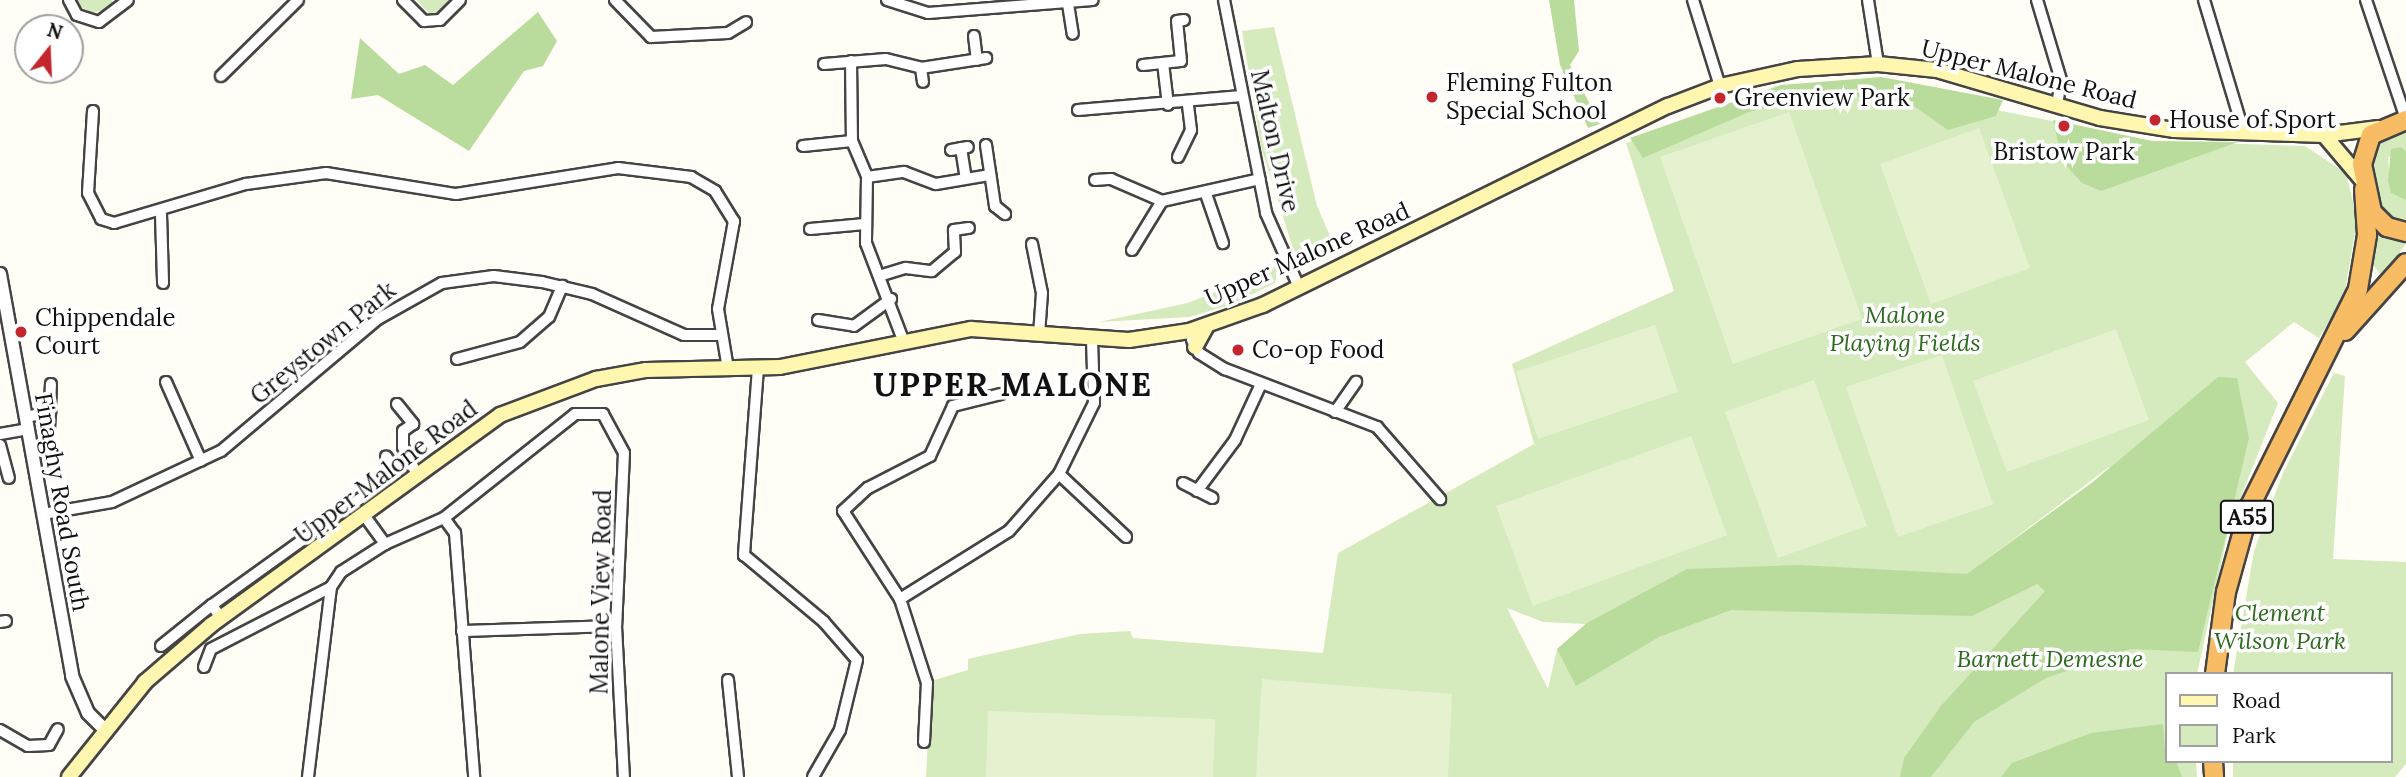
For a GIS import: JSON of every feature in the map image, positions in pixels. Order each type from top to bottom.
[{"type":"highway","points":[[2379,128],[2406,119]]},
{"type":"highway","name":"A55","points":[[2215,672],[2226,592],[2250,506],[2331,347],[2362,274],[2365,145],[2379,128]]},
{"type":"highway","name":"A55","points":[[2363,185],[2378,221],[2406,232]]},
{"type":"highway","name":"A55","points":[[2331,347],[2406,263]]},
{"type":"main road","name":"Upper Malone Road","points":[[69,777],[103,728],[165,662],[221,618],[500,415],[552,392],[646,370],[758,368],[971,329],[1092,340],[1189,331],[1300,287],[1720,86],[1798,69],[1878,64],[1937,70],[2057,106],[2141,126],[2324,135],[2379,128]]},
{"type":"main road","points":[[2324,135],[2363,185]]},
{"type":"main road","points":[[1195,347],[1207,324]]},
{"type":"street","points":[[69,0],[77,15],[99,22],[128,0]]},
{"type":"street","points":[[221,76],[298,0]]},
{"type":"street","points":[[403,0],[424,21],[440,20],[460,0]]},
{"type":"street","points":[[615,0],[651,37],[728,33],[746,22]]},
{"type":"street","points":[[887,0],[928,13],[979,6],[1068,4],[1092,0]]},
{"type":"street","name":"Malton Drive","points":[[1224,0],[1266,213],[1300,287]]},
{"type":"street","points":[[1693,0],[1720,86]]},
{"type":"street","points":[[1868,0],[1878,64]]},
{"type":"street","points":[[2037,0],[2061,80],[2057,106]]},
{"type":"street","points":[[2204,0],[2244,133]]},
{"type":"street","points":[[2366,0],[2406,119]]},
{"type":"street","points":[[1068,4],[1073,34]]},
{"type":"street","points":[[1143,65],[1181,61],[1177,21],[1184,20]]},
{"type":"street","points":[[824,64],[886,59],[921,68],[981,59],[974,36]]},
{"type":"street","points":[[851,61],[852,141],[867,177],[865,224],[879,276],[891,299],[903,340]]},
{"type":"street","points":[[1163,63],[1168,105]]},
{"type":"street","points":[[921,68],[923,82]]},
{"type":"street","points":[[1078,110],[1188,104],[1241,96]]},
{"type":"street","points":[[1178,157],[1191,130],[1188,104]]},
{"type":"street","points":[[93,111],[87,178],[96,212],[114,223],[161,214],[246,184],[326,173],[456,194],[618,167],[680,174],[715,191],[732,214],[721,335],[728,369]]},
{"type":"street","points":[[807,142],[852,141]]},
{"type":"street","points":[[986,145],[995,206],[1005,214]]},
{"type":"street","points":[[960,148],[967,179]]},
{"type":"street","points":[[867,177],[904,172],[936,184],[990,175]]},
{"type":"street","points":[[1095,180],[1111,179],[1162,201],[1206,194],[1260,179]]},
{"type":"street","points":[[1206,194],[1223,243]]},
{"type":"street","points":[[1132,250],[1162,201]]},
{"type":"street","points":[[161,214],[163,283]]},
{"type":"street","points":[[815,225],[865,224]]},
{"type":"street","points":[[879,276],[940,267],[955,252],[954,229],[970,228]]},
{"type":"street","points":[[1032,243],[1042,293],[1039,335]]},
{"type":"street","name":"Finaghy Road South","points":[[0,274],[5,331],[28,423],[72,676],[88,713],[103,728]]},
{"type":"street","name":"Greystown Park","points":[[43,514],[112,502],[201,461],[248,432],[345,345],[418,293],[494,276],[562,286],[675,332],[721,335]]},
{"type":"street","points":[[457,359],[520,342],[549,317],[562,286]]},
{"type":"street","points":[[818,320],[854,326],[891,299]]},
{"type":"street","points":[[1189,331],[1195,347],[1261,384],[1385,432],[1440,499]]},
{"type":"street","points":[[900,598],[1009,531],[1059,474],[1094,403],[1092,340]]},
{"type":"street","points":[[758,368],[744,555],[824,622],[857,660],[840,730],[813,777]]},
{"type":"street","points":[[166,382],[201,461]]},
{"type":"street","points":[[1335,412],[1356,382]]},
{"type":"street","points":[[49,429],[51,384]]},
{"type":"street","points":[[1197,491],[1236,440],[1261,384]]},
{"type":"street","points":[[924,742],[927,683],[900,598],[843,518],[846,505],[930,456],[953,406],[1001,394]]},
{"type":"street","points":[[397,404],[413,424],[403,432],[403,447],[417,474]]},
{"type":"street","points":[[0,434],[50,412]]},
{"type":"street","name":"Malone View Road","points":[[444,517],[575,414],[603,414],[624,453],[616,626],[625,777]]},
{"type":"street","points":[[0,445],[9,478]]},
{"type":"street","name":"Upper Malone Road","points":[[161,646],[397,472],[386,456]]},
{"type":"street","points":[[1059,474],[1126,537]]},
{"type":"street","points":[[1183,483],[1212,498]]},
{"type":"street","points":[[364,515],[385,544]]},
{"type":"street","points":[[308,777],[331,587],[341,572],[385,544],[444,517],[454,533],[474,777]]},
{"type":"street","points":[[204,667],[221,643],[331,587]]},
{"type":"street","points":[[212,606],[221,618]]},
{"type":"street","points":[[462,631],[616,626]]},
{"type":"street","points":[[728,680],[738,777]]},
{"type":"street","points":[[0,730],[28,746],[49,745],[58,729]]},
{"type":"green space","points":[[74,0],[112,0],[113,7],[89,14]]},
{"type":"green space","points":[[417,0],[448,0],[448,4],[431,16]]},
{"type":"green space","points":[[1549,0],[1574,0],[1579,51],[1570,65],[1600,124],[1588,128],[1560,65]]},
{"type":"green space","points":[[538,12],[557,41],[543,66],[524,71],[469,151],[378,95],[351,99],[360,38],[399,74],[425,65],[453,85]]},
{"type":"green space","points":[[1274,27],[1317,206],[1337,252],[1314,264],[1297,261],[1261,147],[1242,31]]},
{"type":"green space","points":[[1881,77],[2003,100],[1996,116],[1948,130],[1904,99],[1815,95],[1749,112],[1643,158],[1630,138],[1781,85]]},
{"type":"green space","name":"Malone Playing Fields","points":[[1846,80],[2152,141],[2305,146],[2346,173],[2357,220],[2344,297],[2319,338],[2294,322],[2245,362],[2278,403],[2229,527],[2197,672],[2164,672],[2164,763],[2196,763],[2197,777],[926,777],[931,681],[968,670],[968,659],[1080,634],[1130,631],[1133,638],[1323,653],[1338,553],[1534,444],[1512,364],[1674,291],[1626,143]],"holes":[[[2110,467],[2093,482],[1986,560]],[[1507,608],[1543,622],[1586,624],[1557,649],[1548,689]]]},
{"type":"green space","points":[[1789,112],[1862,319],[1733,364],[1660,157]]},
{"type":"green space","points":[[2053,120],[2152,141],[2238,142],[2101,191],[2082,183],[2062,161]]},
{"type":"green space","points":[[1979,128],[2030,268],[1931,304],[1880,164]]},
{"type":"green space","points":[[2406,131],[2406,151],[2401,147],[2388,158],[2391,193],[2406,200],[2406,225],[2381,212],[2369,164],[2379,141]]},
{"type":"green space","points":[[2401,147],[2406,151],[2406,200],[2391,193],[2388,181],[2391,149]]},
{"type":"green space","points":[[2374,229],[2406,243],[2383,278],[2371,262]]},
{"type":"green space","points":[[1278,266],[1275,283],[1230,305],[1189,317],[1099,322],[1188,303]]},
{"type":"green space","points":[[1655,325],[1678,392],[1538,439],[1516,372]]},
{"type":"green space","points":[[2116,329],[2149,420],[2007,472],[1973,381]]},
{"type":"green space","points":[[1942,355],[1993,504],[1898,537],[1846,387]]},
{"type":"green space","name":"Clement Wilson Park","points":[[2334,373],[2345,376],[2333,559],[2406,562],[2406,764],[2395,777],[2233,777],[2233,763],[2392,763],[2392,672],[2233,672],[2254,551],[2283,473]]},
{"type":"green space","name":"Barnett Demesne","points":[[2218,377],[2237,378],[2249,438],[2198,652],[2131,649],[2046,678],[1974,722],[1931,777],[1900,777],[1904,758],[1941,706],[2045,591],[2037,584],[1972,616],[1731,610],[1659,637],[1576,686],[1557,649],[1587,623],[1687,569],[1799,565],[1967,574],[2093,482]]},
{"type":"green space","points":[[1814,380],[1867,526],[1778,558],[1725,412]]},
{"type":"green space","points":[[1691,436],[1727,535],[1533,606],[1496,506]]},
{"type":"green space","points":[[1262,679],[1452,694],[1448,777],[1256,777]]},
{"type":"green space","points":[[988,711],[1215,719],[1213,777],[986,777]]},
{"type":"green space","points":[[2163,724],[2164,763],[2177,763],[2182,777],[2001,777],[2012,763],[2091,733]]},
{"type":"place","name":"Fleming Fulton Special School","points":[[1432,97]]},
{"type":"place","name":"Greenview Park","points":[[1720,98]]},
{"type":"place","name":"House of Sport","points":[[2155,120]]},
{"type":"place","name":"Bristow Park","points":[[2064,126]]},
{"type":"place","name":"Chippendale Court","points":[[21,332]]},
{"type":"place","name":"Co-op Food","points":[[1238,350]]},
{"type":"district","name":"UPPER MALONE","points":[[1013,385]]}]
